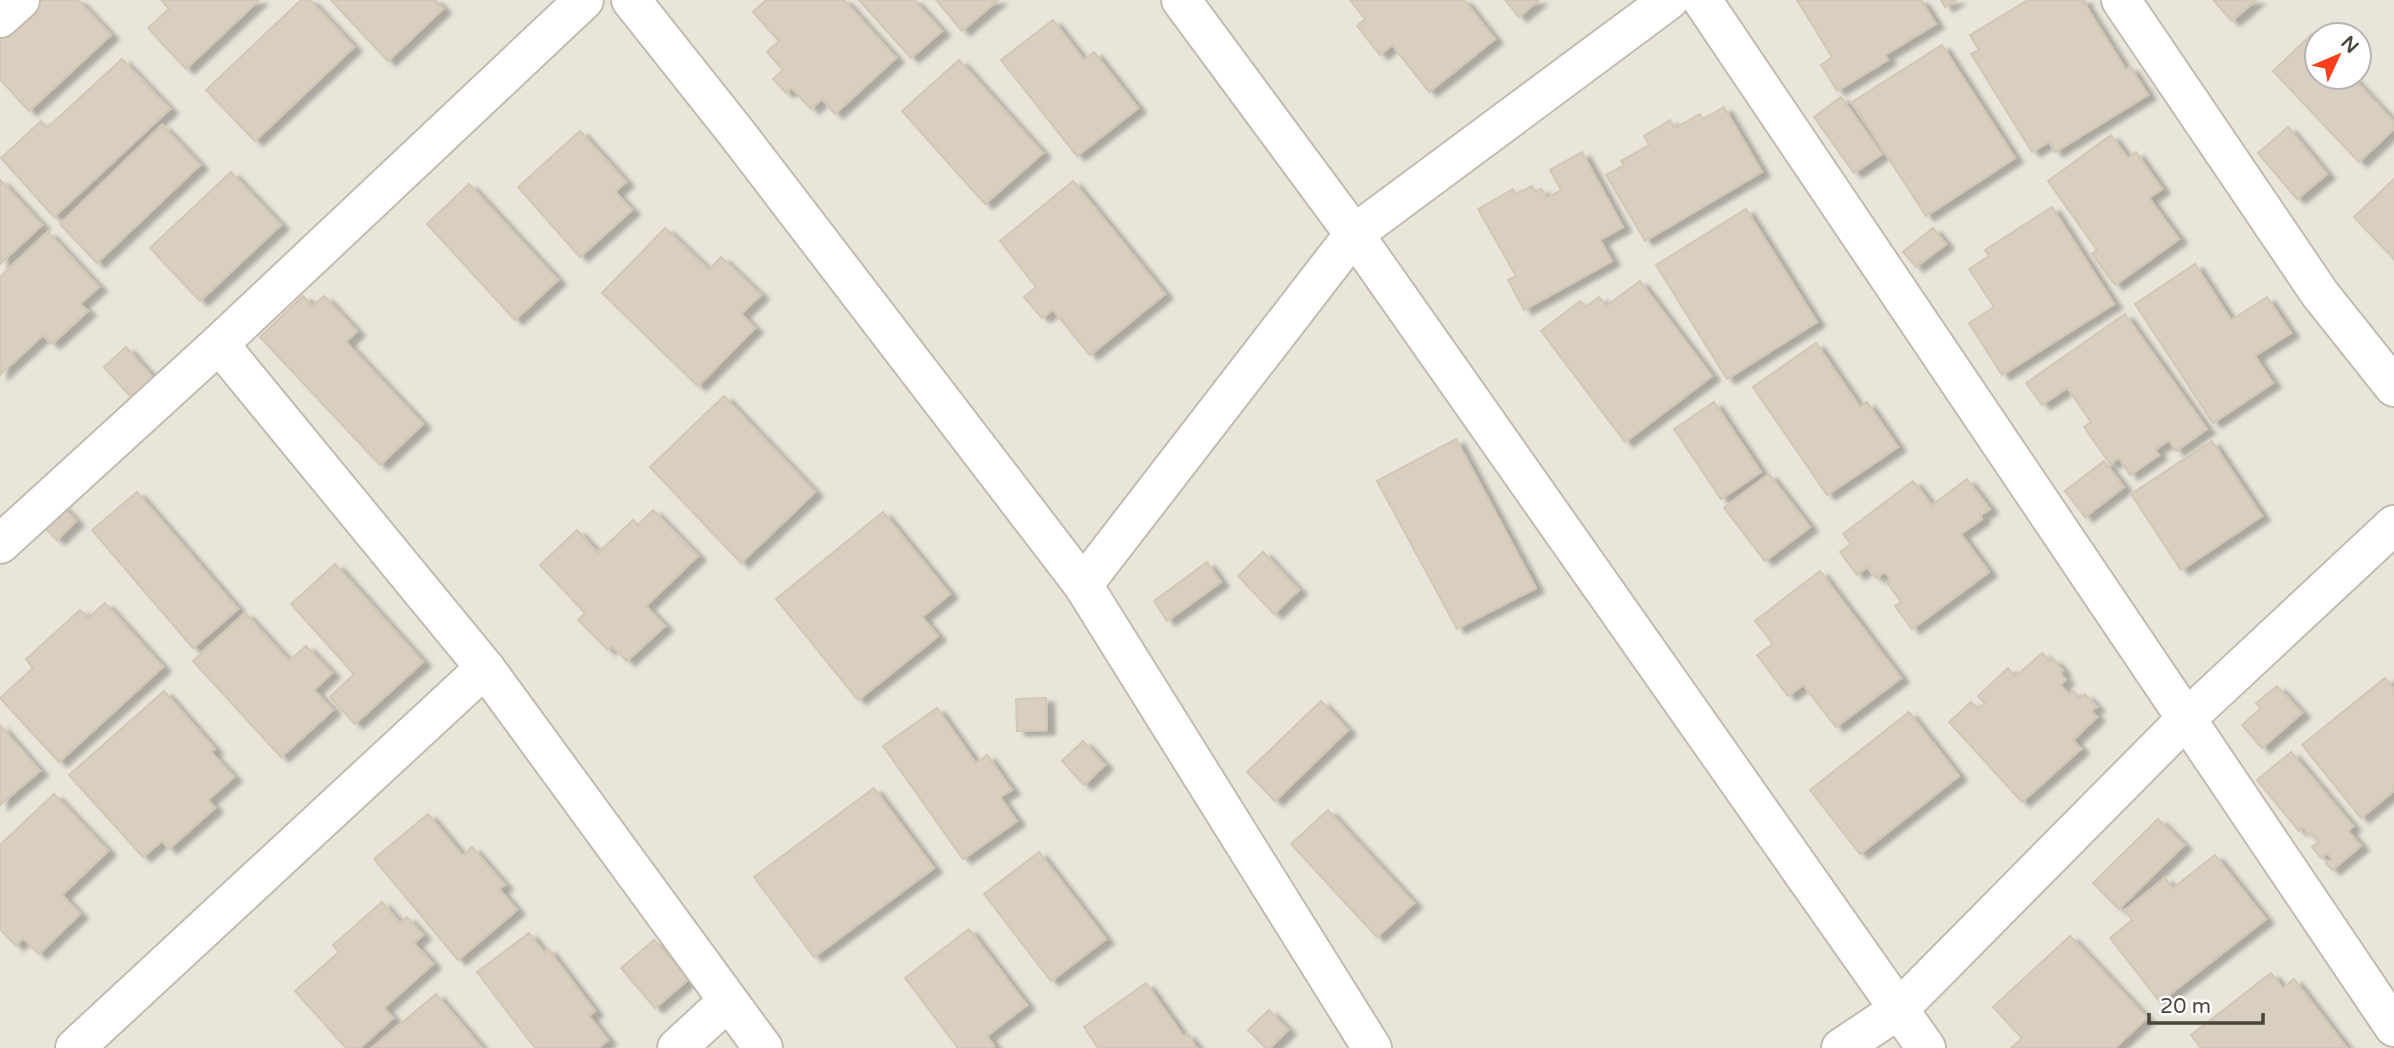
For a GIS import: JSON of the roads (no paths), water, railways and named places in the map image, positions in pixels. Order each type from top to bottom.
[{"type":"street","points":[[0,18],[20,0]]},
{"type":"street","points":[[0,544],[219,344],[584,0]]},
{"type":"street","points":[[631,0],[735,131],[1083,585],[1371,1048]]},
{"type":"street","points":[[1181,0],[1354,234],[1926,1048]]},
{"type":"street","points":[[1083,585],[1354,234],[1669,0]]},
{"type":"street","points":[[1702,0],[2394,1027]]},
{"type":"street","points":[[2121,0],[2320,294],[2394,387]]},
{"type":"street","points":[[219,344],[485,668],[763,1048]]},
{"type":"street","points":[[1841,1048],[1898,1010],[2185,720],[2394,525]]},
{"type":"street","points":[[75,1048],[485,668]]},
{"type":"street","points":[[677,1048],[727,1002]]}]
